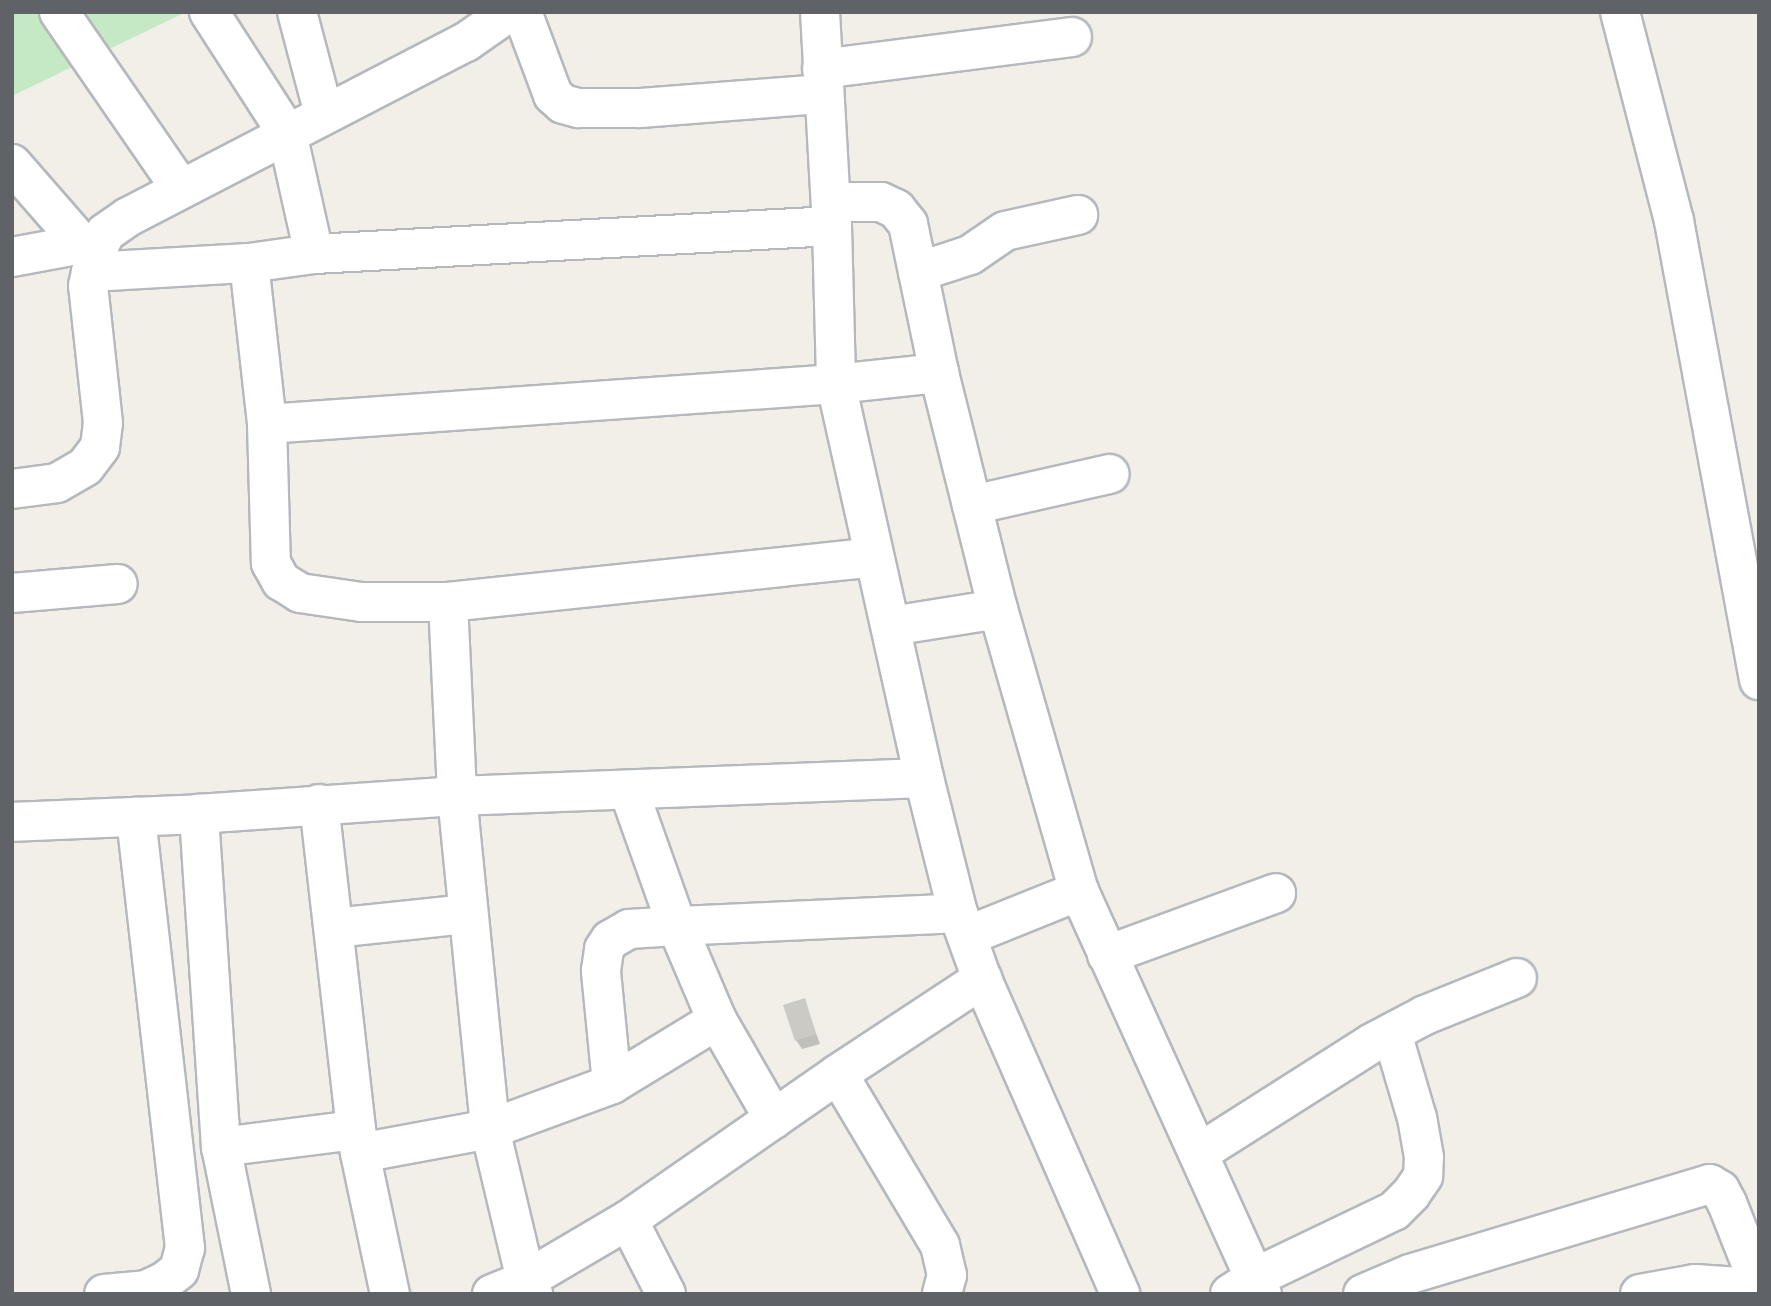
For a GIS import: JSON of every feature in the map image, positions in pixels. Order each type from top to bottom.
[{"type":"street","points":[[59,12],[181,189]]},
{"type":"street","points":[[209,12],[287,133],[314,254]]},
{"type":"street","points":[[297,12],[324,114]]},
{"type":"street","points":[[12,489],[57,483],[85,467],[100,447],[103,423],[88,286],[89,258],[105,233],[181,189],[466,42],[509,12]]},
{"type":"street","points":[[523,12],[553,95],[563,104],[578,108],[640,108],[823,81],[1072,37]]},
{"type":"street","points":[[820,12],[831,214],[836,384],[924,778],[963,925],[982,979],[1120,1294]]},
{"type":"street","points":[[1620,12],[1674,221],[1759,680]]},
{"type":"street","points":[[12,164],[89,258]]},
{"type":"street","points":[[12,257],[248,263],[314,254],[831,214],[881,202],[896,209],[908,224],[939,373],[998,609],[1079,891],[1199,1153],[1249,1288],[1394,1211],[1412,1194],[1423,1176],[1424,1157],[1417,1118],[1392,1033]]},
{"type":"street","points":[[918,272],[970,255],[1005,231],[1078,215]]},
{"type":"street","points":[[248,263],[267,424],[271,564],[281,581],[300,593],[361,602],[448,602],[874,557]]},
{"type":"street","points":[[267,424],[836,384],[939,373]]},
{"type":"street","points":[[972,505],[1110,474]]},
{"type":"street","points":[[12,593],[118,584]]},
{"type":"street","points":[[448,602],[457,796],[489,1129],[517,1289],[628,1220],[838,1074],[982,979]]},
{"type":"street","points":[[891,626],[998,609]]},
{"type":"street","points":[[12,822],[167,816],[457,796],[924,778]]},
{"type":"street","points":[[629,791],[677,926],[717,1020],[774,1119]]},
{"type":"street","points":[[319,804],[358,1141],[390,1294]]},
{"type":"street","points":[[167,816],[221,1147],[251,1294]]},
{"type":"street","points":[[104,1294],[146,1290],[165,1281],[179,1270],[186,1248],[167,816]]},
{"type":"street","points":[[612,1084],[601,971],[604,949],[610,940],[629,929],[677,926],[963,925],[1079,891]]},
{"type":"street","points":[[1107,955],[1276,893]]},
{"type":"street","points":[[334,928],[468,914]]},
{"type":"street","points":[[1199,1153],[1392,1033],[1425,1015],[1517,978]]},
{"type":"street","points":[[221,1147],[358,1141],[489,1129],[612,1084],[717,1020]]},
{"type":"street","points":[[838,1074],[940,1245],[947,1275],[942,1294]]},
{"type":"street","points":[[1363,1294],[1410,1274],[1710,1184],[1720,1190],[1727,1203],[1759,1284]]},
{"type":"street","points":[[628,1220],[666,1294]]},
{"type":"street","points":[[1640,1294],[1695,1284],[1740,1287],[1759,1293]]},
{"type":"green space","points":[[12,12],[186,12],[12,96]]},
{"type":"building","points":[[805,998],[816,1034],[795,1041],[783,1005]]}]
